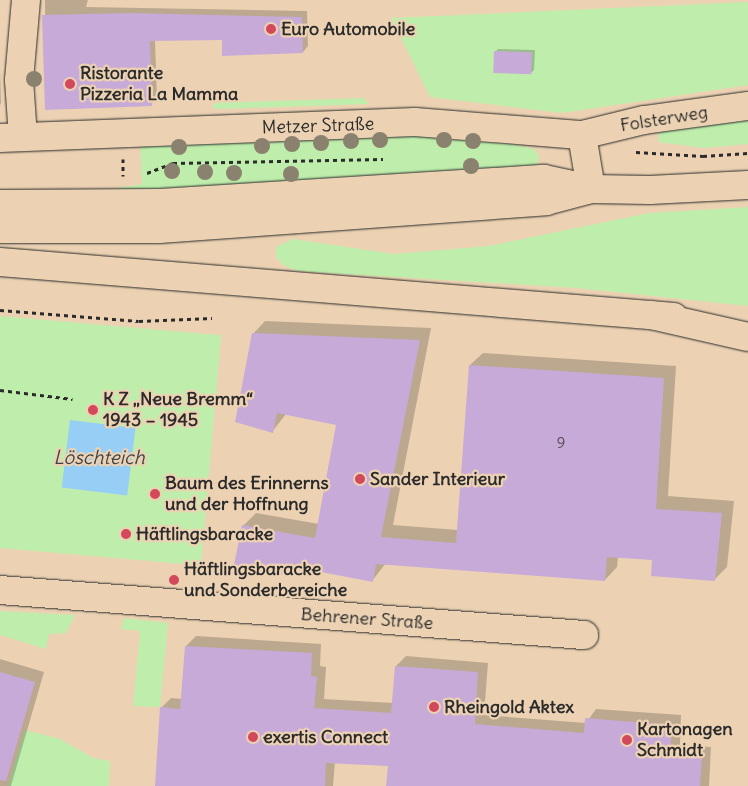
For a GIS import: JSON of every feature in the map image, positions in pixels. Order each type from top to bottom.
[{"type":"main road","points":[[11,137],[26,0]]},
{"type":"main road","name":"Folsterweg","points":[[582,136],[644,120],[748,106]]},
{"type":"main road","name":"Metzer Straße","points":[[11,137],[415,122],[582,136]]},
{"type":"main road","points":[[582,136],[590,189]]},
{"type":"main road","points":[[0,204],[160,203],[544,179],[590,189],[650,190],[748,185]]},
{"type":"main road","points":[[0,230],[159,229],[546,201],[590,189]]},
{"type":"main road","points":[[0,262],[651,314],[748,324]]},
{"type":"main road","points":[[651,314],[748,337]]},
{"type":"main road","name":"Behrener Straße","points":[[0,590],[584,635]]},
{"type":"path","points":[[629,152],[703,156],[748,153]]},
{"type":"path","points":[[0,310],[139,321],[212,318]]},
{"type":"path","points":[[0,390],[72,400]]},
{"type":"green space","points":[[748,2],[748,85],[562,113],[430,97],[391,18]]},
{"type":"green space","points":[[363,98],[369,104],[215,109],[212,106],[215,103]]},
{"type":"green space","points":[[748,118],[748,144],[704,148],[658,142],[659,131]]},
{"type":"green space","points":[[411,135],[475,136],[534,149],[539,156],[537,167],[528,173],[0,197],[0,190],[106,190],[142,184],[140,143]]},
{"type":"green space","points":[[748,207],[748,306],[576,288],[297,271],[283,265],[276,257],[276,247],[293,239],[394,254],[489,246],[649,213]]},
{"type":"green space","points":[[0,316],[221,335],[201,565],[0,548]]},
{"type":"green space","points":[[0,611],[75,615],[66,633],[49,634],[46,649],[0,635]]},
{"type":"green space","points":[[124,618],[168,623],[160,707],[133,706],[140,631],[121,629]]},
{"type":"green space","points":[[25,730],[60,739],[93,758],[110,761],[109,786],[8,786]]},
{"type":"water","name":"Löschteich","points":[[70,420],[136,428],[127,496],[62,487]]},
{"type":"building","points":[[130,13],[302,17],[303,53],[222,56],[222,40],[150,41],[152,106],[45,110],[42,15]]},
{"type":"building","points":[[494,51],[532,52],[531,74],[493,73]]},
{"type":"building","points":[[252,333],[420,340],[381,537],[456,543],[469,365],[664,378],[656,509],[722,513],[715,581],[651,576],[652,560],[607,557],[605,581],[376,564],[373,582],[290,566],[288,576],[234,565],[242,525],[315,538],[336,425],[277,413],[273,433],[235,422]]},
{"type":"building","points":[[185,646],[312,653],[311,676],[317,677],[314,708],[391,713],[395,666],[478,672],[475,724],[584,733],[585,718],[672,725],[670,755],[702,757],[700,786],[386,786],[388,766],[326,763],[325,786],[155,786],[160,707],[180,709]]},
{"type":"building","points":[[0,672],[35,682],[6,781],[0,780]]},
{"type":"place","name":"Euro Automobile","points":[[271,29]]},
{"type":"place","name":"Ristorante Pizzeria La Mamma","points":[[70,84]]},
{"type":"place","name":"K Z „Neue Bremm“ 1943 – 1945","points":[[93,410]]},
{"type":"place","name":"Sander Interieur","points":[[360,479]]},
{"type":"place","name":"Baum des Erinnerns und der Hoffnung","points":[[155,494]]},
{"type":"place","name":"Häftlingsbaracke","points":[[126,534]]},
{"type":"place","name":"Häftlingsbaracke und Sonderbereiche","points":[[174,580]]},
{"type":"place","name":"Rheingold Aktex","points":[[434,707]]},
{"type":"place","name":"exertis Connect","points":[[253,737]]},
{"type":"place","name":"Kartonagen Schmidt","points":[[627,740]]}]
